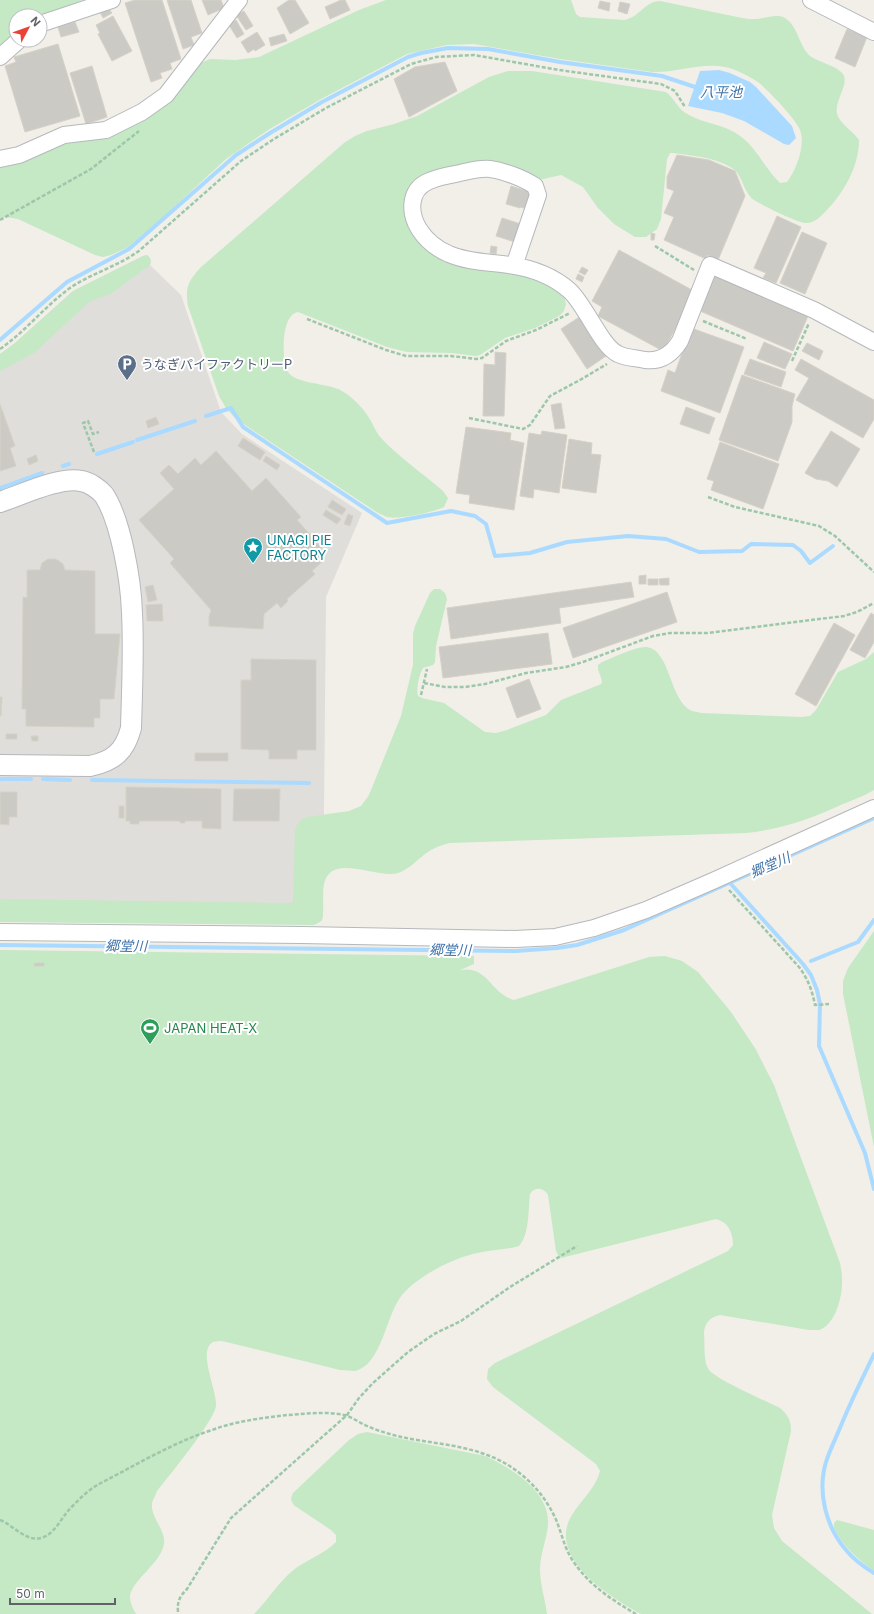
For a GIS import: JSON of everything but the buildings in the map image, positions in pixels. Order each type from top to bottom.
[{"type":"street","points":[[48,20],[112,0]]},
{"type":"street","points":[[0,159],[19,155],[64,136],[106,130],[142,112],[166,95],[240,0]]},
{"type":"street","points":[[811,0],[874,32]]},
{"type":"street","points":[[0,57],[10,48]]},
{"type":"street","points":[[514,266],[538,195],[535,186],[498,170],[478,169],[435,178],[426,182],[418,189],[414,197],[412,216],[422,234],[430,242],[439,249],[460,258],[531,269],[552,278],[570,292],[582,305],[609,348],[625,357],[658,360],[667,356],[674,350],[680,341],[710,265],[814,310],[874,342]]},
{"type":"street","points":[[0,502],[58,482],[70,480],[82,481],[93,486],[103,495],[110,507],[119,532],[125,559],[132,613],[131,728],[128,740],[122,750],[113,758],[102,764],[90,766],[0,765]]},
{"type":"street","points":[[0,932],[314,935],[515,939],[555,937],[594,928],[646,910],[874,808]]},
{"type":"path","points":[[0,349],[71,288],[126,260],[140,250],[240,162],[274,139],[326,108],[411,64],[436,57],[474,55],[559,70],[661,84],[675,91],[685,107]]},
{"type":"path","points":[[0,220],[8,217],[92,169],[140,130]]},
{"type":"path","points":[[655,246],[705,277]]},
{"type":"path","points":[[307,319],[386,350],[406,356],[451,356],[476,359],[482,358],[506,341],[560,319],[582,305]]},
{"type":"path","points":[[792,361],[814,310]]},
{"type":"path","points":[[690,315],[747,339]]},
{"type":"path","points":[[469,418],[515,428],[523,429],[530,426],[550,396],[607,364],[612,360],[616,353]]},
{"type":"path","points":[[94,452],[83,422],[88,421],[93,434],[99,432]]},
{"type":"path","points":[[708,497],[735,507],[819,526],[835,536],[874,572]]},
{"type":"path","points":[[424,683],[451,687],[465,687],[485,684],[526,673],[566,667],[584,662],[653,636],[670,633],[707,633],[831,618],[857,612],[874,603]]},
{"type":"path","points":[[421,695],[427,669]]},
{"type":"path","points":[[728,888],[799,967],[807,978],[815,1005],[829,1004]]},
{"type":"path","points":[[178,1612],[177,1603],[181,1596],[232,1518],[347,1415],[359,1398],[373,1383],[408,1352],[434,1334],[461,1321],[510,1287],[577,1246]]},
{"type":"path","points":[[0,1520],[26,1536],[40,1539],[52,1531],[68,1510],[93,1487],[170,1446],[213,1429],[259,1418],[326,1413],[347,1415],[363,1424],[398,1437],[486,1454],[519,1472],[533,1485],[551,1510],[572,1559],[582,1574],[594,1586],[636,1614]]},
{"type":"shaded area","points":[[147,255],[150,258],[150,265],[181,295],[221,412],[242,434],[362,513],[326,597],[323,916],[322,920],[318,923],[0,922],[0,354],[15,343],[73,291]]},
{"type":"green space","points":[[0,0],[82,0],[68,7],[48,13],[48,8],[8,8],[8,41],[0,48]]},
{"type":"green space","points":[[386,0],[571,0],[576,14],[580,17],[624,20],[634,16],[646,6],[660,1],[745,19],[774,16],[782,17],[793,26],[803,47],[810,56],[834,67],[844,76],[845,80],[843,89],[837,104],[837,114],[841,121],[859,140],[853,170],[844,188],[832,205],[821,216],[810,223],[803,223],[772,210],[754,200],[747,193],[736,171],[725,164],[704,158],[673,153],[670,153],[667,159],[661,219],[657,229],[646,237],[635,237],[614,224],[598,208],[583,187],[561,175],[539,180],[499,166],[414,185],[418,237],[508,270],[549,283],[564,296],[566,304],[564,311],[559,316],[535,328],[505,338],[480,355],[476,356],[451,353],[407,352],[387,347],[298,312],[292,315],[288,321],[284,338],[284,358],[288,372],[298,379],[336,388],[351,397],[365,412],[382,439],[442,490],[448,498],[444,507],[439,509],[416,515],[392,518],[378,513],[236,419],[226,408],[219,396],[188,306],[188,285],[200,268],[344,143],[367,131],[417,116],[489,77],[508,71],[532,71],[666,92],[685,113],[728,129],[740,136],[751,146],[780,183],[787,182],[794,171],[801,150],[802,136],[800,130],[788,112],[758,82],[729,68],[707,66],[652,72],[560,59],[474,44],[447,45],[407,54],[321,99],[268,130],[226,159],[128,247],[111,255],[103,257],[95,255],[18,219],[6,217],[0,218],[0,165],[65,142],[99,138],[203,62],[210,59],[235,60],[259,57],[359,10]]},
{"type":"green space","points":[[147,255],[151,262],[150,265],[112,293],[89,302],[34,353],[0,371],[0,354],[15,343],[73,291]]},
{"type":"green space","points":[[434,589],[440,589],[445,593],[447,599],[436,646],[435,662],[433,665],[423,668],[419,678],[418,696],[444,703],[485,732],[496,733],[507,730],[546,715],[561,700],[602,683],[598,665],[602,662],[642,647],[655,650],[661,657],[684,706],[692,711],[701,713],[801,717],[810,716],[816,710],[838,672],[866,659],[874,652],[874,790],[808,819],[772,829],[746,833],[450,843],[431,850],[402,872],[398,873],[378,873],[345,868],[335,870],[328,875],[324,884],[322,920],[314,925],[0,922],[0,899],[293,902],[295,831],[297,826],[307,817],[349,811],[361,806],[369,795],[401,716],[413,665],[413,634],[415,626],[430,593]]},
{"type":"green space","points":[[874,931],[874,1147],[843,994],[843,981],[848,968]]},
{"type":"green space","points":[[0,950],[474,956],[474,964],[460,970],[469,970],[483,975],[499,992],[514,1000],[649,957],[665,956],[682,961],[698,972],[731,1012],[755,1048],[774,1085],[840,1263],[842,1279],[840,1300],[834,1316],[825,1327],[819,1330],[809,1330],[720,1315],[713,1317],[708,1321],[704,1330],[707,1367],[714,1374],[731,1385],[780,1408],[787,1415],[790,1421],[791,1431],[772,1515],[774,1528],[782,1541],[872,1614],[641,1614],[613,1597],[585,1574],[574,1560],[567,1546],[566,1531],[572,1515],[592,1488],[600,1471],[596,1464],[493,1387],[487,1379],[488,1369],[495,1363],[728,1251],[733,1245],[733,1240],[727,1225],[716,1219],[561,1258],[556,1251],[548,1195],[542,1189],[537,1189],[532,1191],[530,1194],[527,1228],[523,1241],[519,1246],[468,1255],[447,1263],[417,1281],[396,1303],[378,1349],[364,1367],[355,1371],[340,1370],[222,1341],[213,1342],[207,1353],[207,1362],[216,1399],[216,1406],[208,1424],[157,1491],[152,1502],[153,1513],[163,1534],[164,1544],[158,1558],[132,1590],[130,1596],[136,1614],[0,1614]]},
{"type":"green space","points":[[367,1432],[485,1456],[517,1474],[536,1491],[543,1501],[547,1512],[548,1524],[541,1558],[540,1575],[547,1614],[254,1614],[290,1573],[336,1542],[336,1535],[331,1530],[295,1506],[291,1497],[293,1493],[349,1440],[358,1434]]},
{"type":"green space","points":[[837,1520],[874,1530],[874,1571],[856,1557],[842,1541],[834,1528],[834,1523]]},
{"type":"water","name":"八平池","points":[[719,70],[750,82],[756,87],[792,126],[796,138],[789,145],[784,144],[744,121],[722,113],[688,106],[700,71]]},
{"type":"waterway","points":[[0,340],[67,282],[129,249],[236,155],[322,102],[408,57],[448,48],[488,49],[560,62],[662,76],[695,87]]},
{"type":"waterway","points":[[206,416],[231,408],[243,427],[387,523],[451,511],[475,516],[486,524],[495,556],[530,553],[567,542],[628,536],[666,539],[699,552],[742,551],[751,544],[793,545],[801,551],[810,563],[833,546]]},
{"type":"waterway","points":[[137,440],[195,421]]},
{"type":"waterway","points":[[97,454],[133,442]]},
{"type":"waterway","points":[[63,466],[69,464]]},
{"type":"waterway","points":[[0,488],[42,473]]},
{"type":"waterway","points":[[0,779],[31,779]]},
{"type":"waterway","points":[[43,779],[70,780]]},
{"type":"waterway","points":[[92,780],[309,783]]},
{"type":"waterway","name":"郷堂川","points":[[0,945],[516,951],[557,948],[577,945],[624,930],[874,818]]},
{"type":"waterway","points":[[730,883],[803,964],[811,975],[817,990],[820,1004],[819,1046],[865,1153],[874,1189]]},
{"type":"waterway","points":[[811,961],[858,942],[874,920]]},
{"type":"waterway","points":[[874,1354],[829,1452],[823,1473],[823,1497],[825,1509],[833,1531],[852,1557],[874,1573]]},
{"type":"place","name":"うなぎパイファクトリーP","points":[[127,381]]},
{"type":"place","name":"UNAGI PIE FACTORY","points":[[253,564]]},
{"type":"place","name":"JAPAN HEAT-X","points":[[150,1045]]}]
